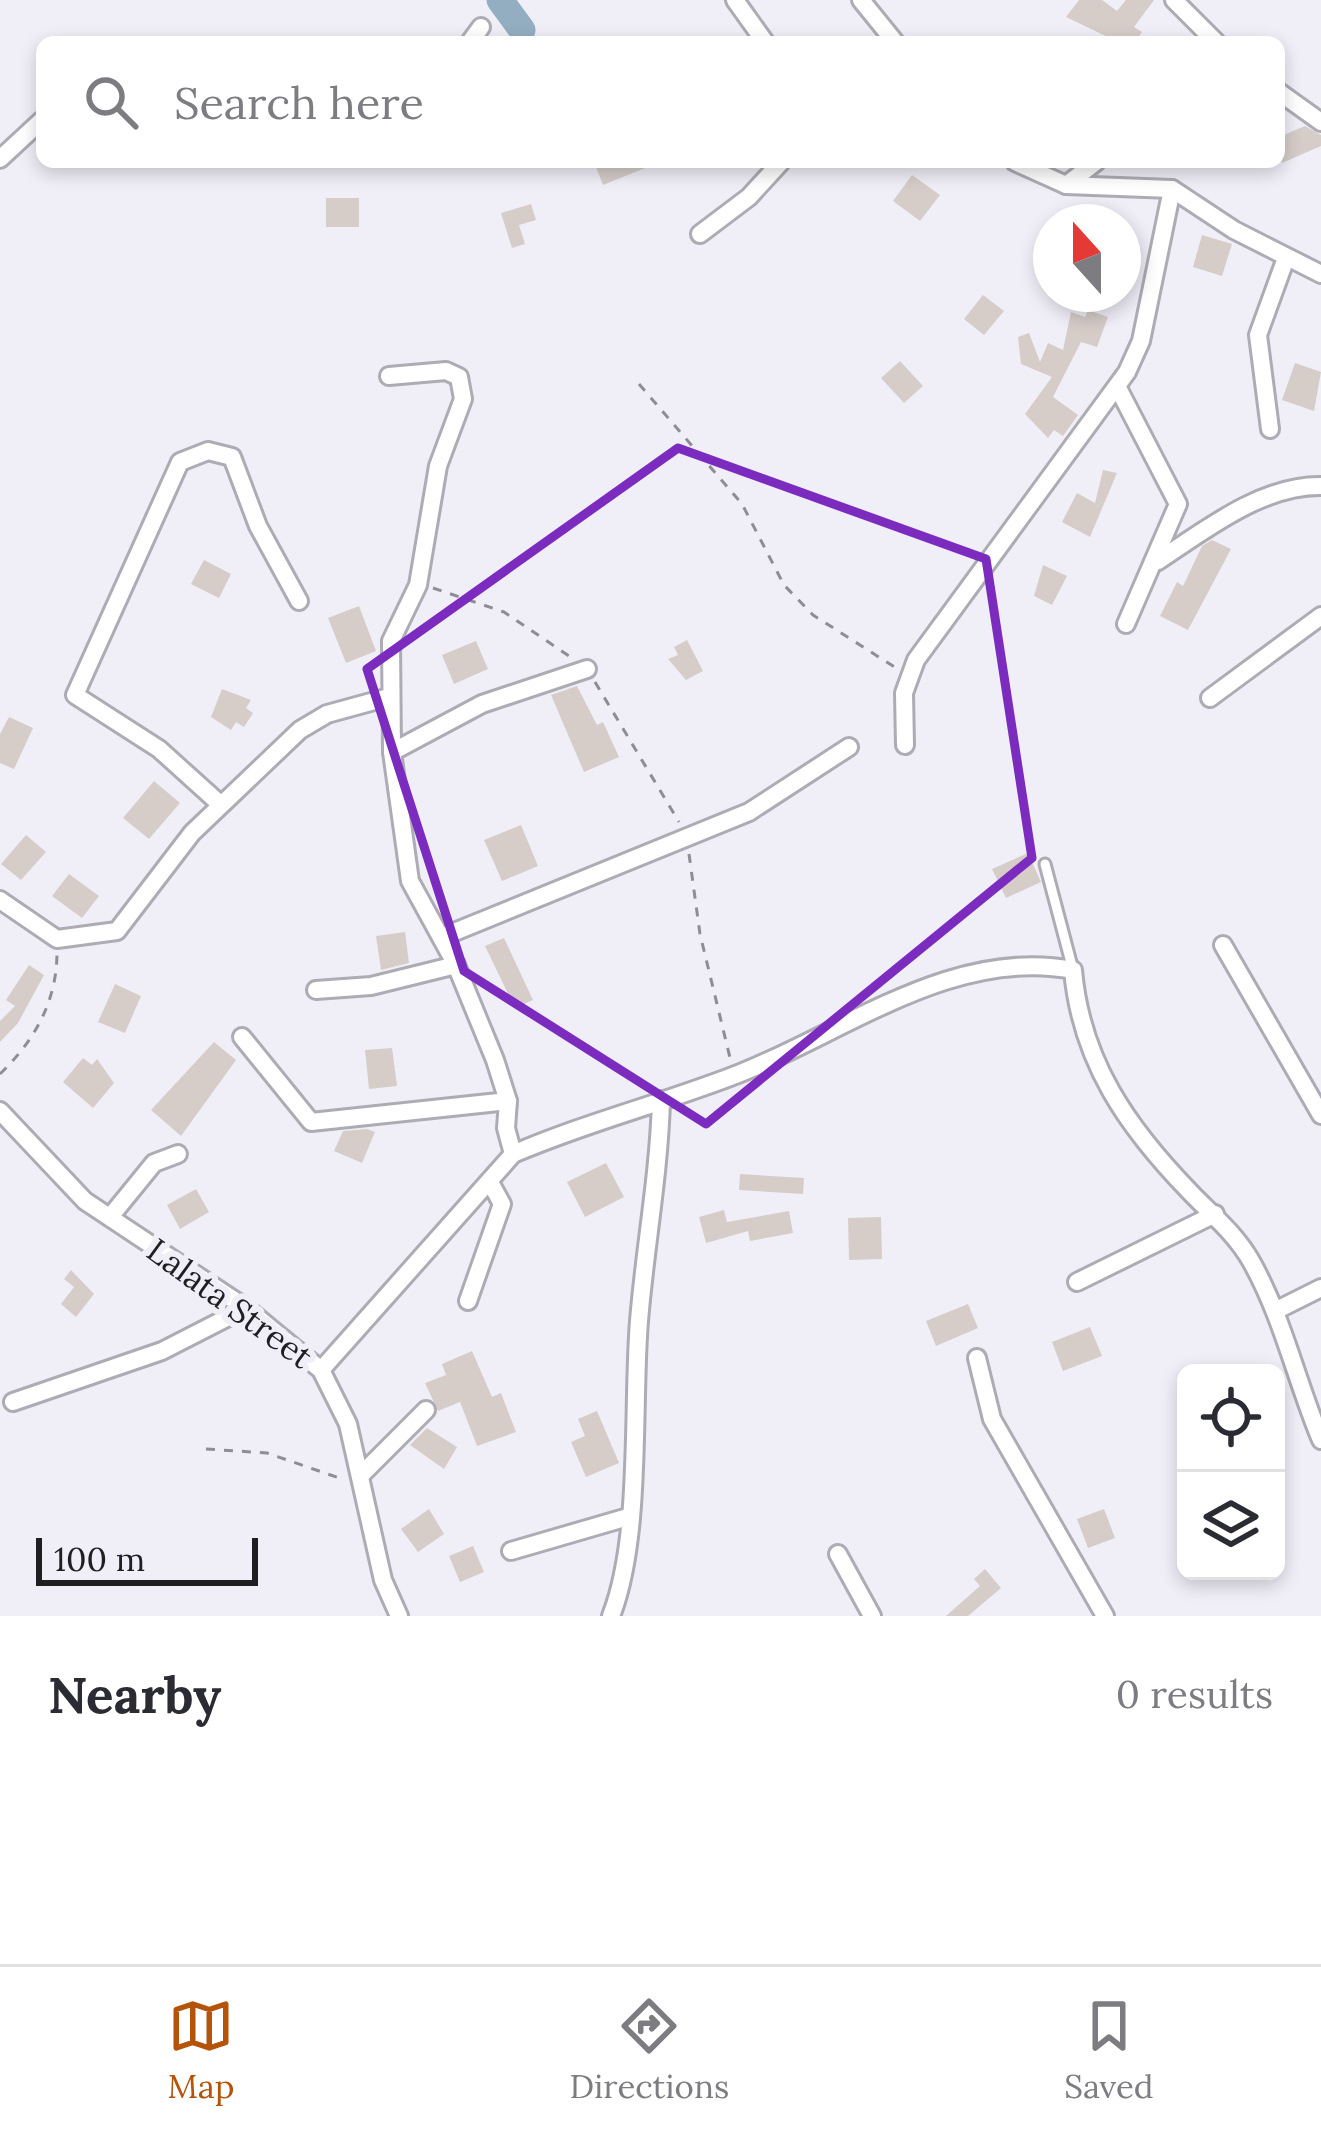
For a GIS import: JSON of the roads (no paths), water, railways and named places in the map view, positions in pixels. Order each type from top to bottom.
[{"type":"street","points":[[735,0],[761,36]]},
{"type":"street","points":[[861,0],[890,36]]},
{"type":"street","points":[[1174,0],[1210,36]]},
{"type":"street","points":[[1285,96],[1321,122]]},
{"type":"street","points":[[0,159],[36,126]]},
{"type":"street","points":[[700,234],[749,196],[775,168]]},
{"type":"street","points":[[1028,168],[1066,185],[1172,189],[1321,274]]},
{"type":"street","points":[[1066,185],[1088,168]]},
{"type":"street","points":[[905,745],[908,675],[1119,390],[1141,341],[1172,189]]},
{"type":"street","points":[[1270,429],[1258,335],[1286,258]]},
{"type":"street","points":[[389,376],[446,371],[460,377],[463,399],[438,466],[418,585],[392,635],[392,752],[410,881],[455,965],[508,1101],[506,1128],[513,1154]]},
{"type":"street","points":[[1119,390],[1178,505],[1126,624]]},
{"type":"street","points":[[220,804],[159,749],[75,695],[180,461],[208,451],[232,457],[258,526],[298,601]]},
{"type":"street","points":[[1157,561],[1250,505],[1287,490],[1321,486]]},
{"type":"street","points":[[1210,698],[1321,616]]},
{"type":"street","points":[[392,752],[482,704],[586,669]]},
{"type":"street","points":[[0,900],[57,939],[117,931],[220,804],[316,719],[389,697]]},
{"type":"street","points":[[442,937],[749,812],[850,747]]},
{"type":"street","points":[[1223,945],[1321,1114]]},
{"type":"street","points":[[321,1370],[513,1154],[735,1075],[943,981],[983,968],[1041,964],[1073,970],[1076,1002],[1097,1070],[1136,1137],[1215,1214],[1249,1258],[1277,1310],[1321,1440]]},
{"type":"street","points":[[316,991],[371,986],[455,965]]},
{"type":"street","points":[[242,1037],[311,1122],[508,1101]]},
{"type":"street","points":[[611,1616],[628,1517],[639,1316],[659,1168],[661,1100]]},
{"type":"street","name":"Lalata Street","points":[[0,1111],[85,1201],[245,1308],[321,1370],[348,1424],[383,1580],[399,1616]]},
{"type":"street","points":[[110,1216],[154,1163],[178,1154]]},
{"type":"street","points":[[468,1301],[502,1204],[491,1184]]},
{"type":"street","points":[[1077,1282],[1215,1214]]},
{"type":"street","points":[[1277,1310],[1321,1288]]},
{"type":"street","points":[[13,1402],[162,1351],[245,1308]]},
{"type":"street","points":[[977,1358],[992,1420],[1105,1616]]},
{"type":"street","points":[[362,1480],[426,1411]]},
{"type":"street","points":[[511,1551],[628,1517]]},
{"type":"street","points":[[838,1554],[872,1616]]},
{"type":"lane","points":[[1045,864],[1073,970]]},
{"type":"waterway","points":[[500,0],[522,30]]}]
